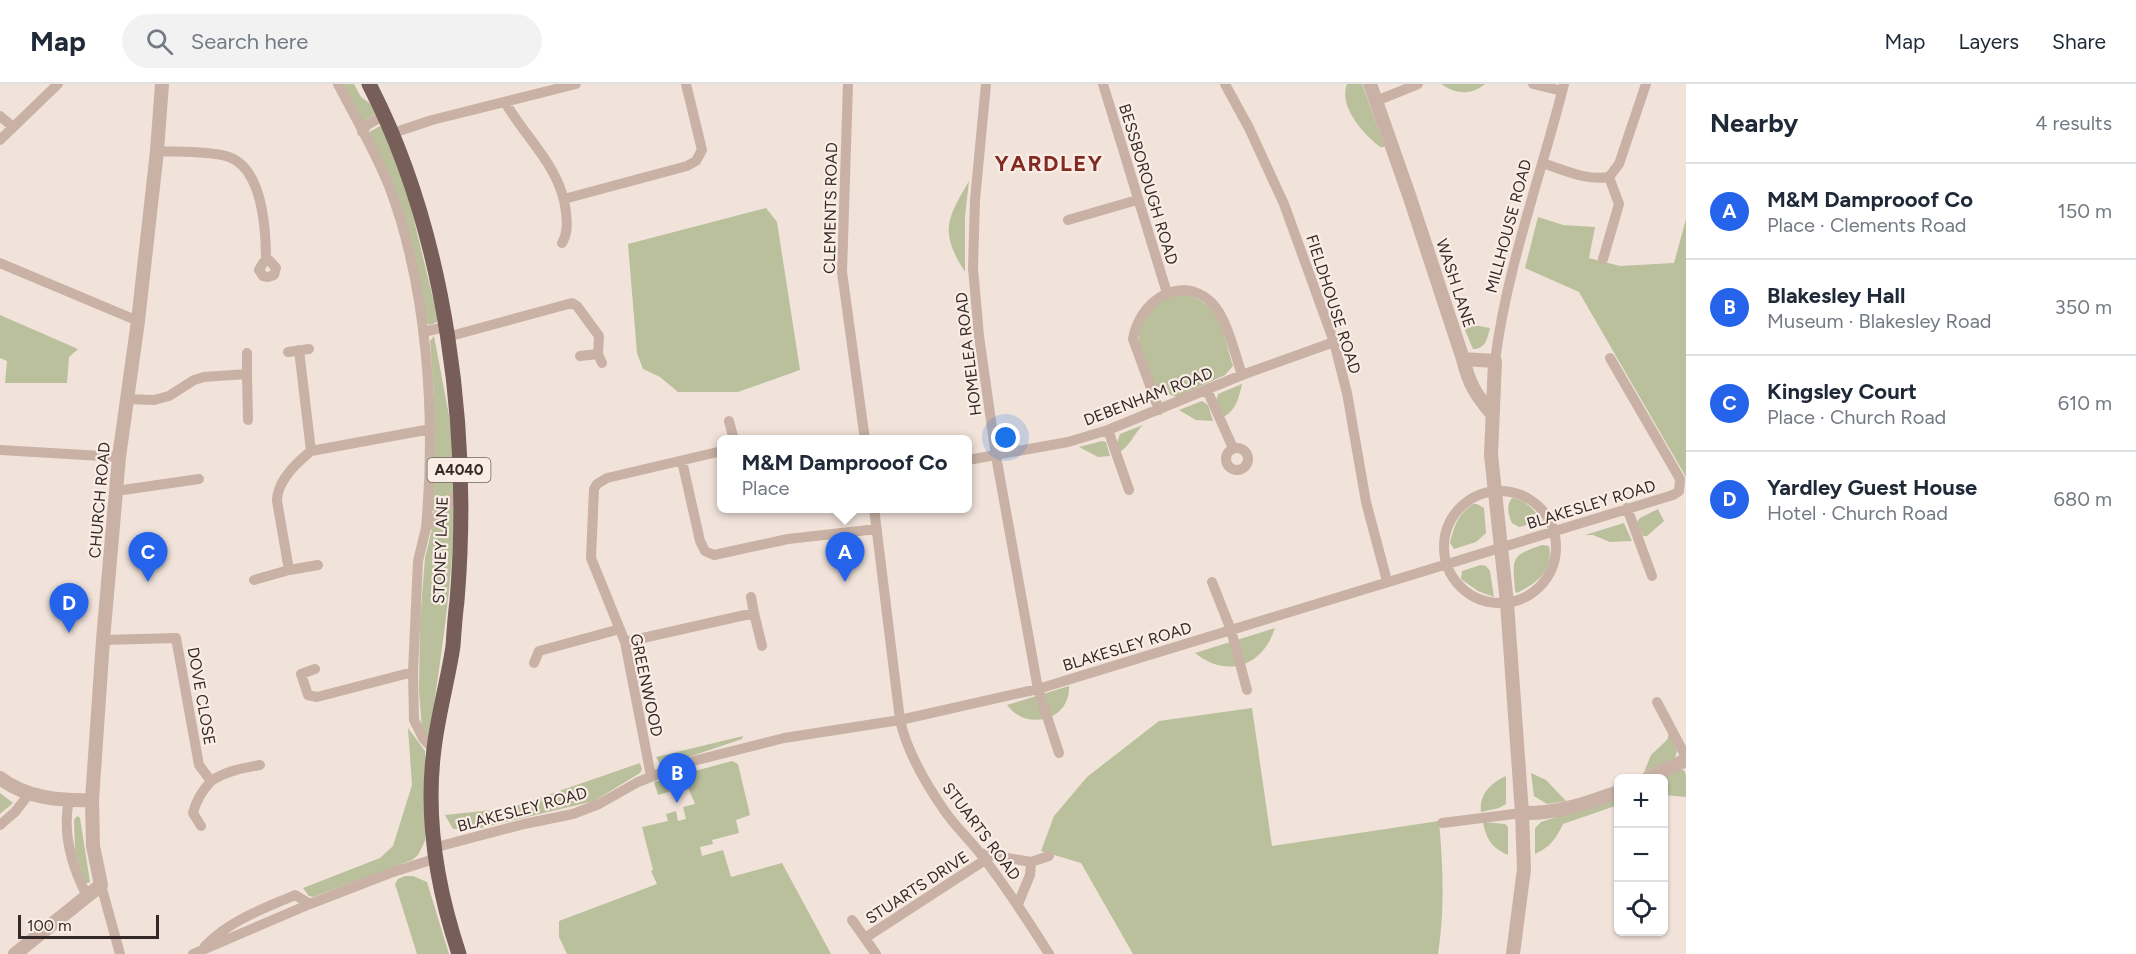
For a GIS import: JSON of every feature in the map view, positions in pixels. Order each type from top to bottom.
[{"type":"main road","name":"STONEY LANE","points":[[369,84],[393,133],[424,228],[446,332],[459,441],[458,575],[452,647],[434,750],[432,806],[434,854],[441,893],[459,954]]},
{"type":"street","points":[[0,140],[58,84]]},
{"type":"street","name":"CHURCH ROAD","points":[[120,954],[100,885],[93,846],[92,800],[119,457],[138,321],[162,84]]},
{"type":"street","points":[[338,84],[388,184],[403,227],[423,332],[431,429],[430,484],[426,528],[418,561],[413,672],[414,720],[423,738],[434,750]]},
{"type":"street","points":[[393,133],[432,120],[576,84]]},
{"type":"street","points":[[564,199],[687,166],[696,161],[702,150],[686,84]]},
{"type":"street","name":"CLEMENTS ROAD","points":[[848,84],[843,272],[864,435]]},
{"type":"street","name":"HOMELEA ROAD","points":[[986,84],[975,200],[973,268],[979,336],[996,456],[1038,689],[1059,753]]},
{"type":"street","name":"BESSBOROUGH ROAD","points":[[1103,84],[1167,293]]},
{"type":"street","name":"FIELDHOUSE ROAD","points":[[1224,84],[1249,128],[1284,204],[1334,342],[1347,393],[1366,502],[1387,581]]},
{"type":"street","name":"WASH LANE","points":[[1370,84],[1413,206],[1470,384],[1492,414]]},
{"type":"street","points":[[1376,101],[1418,84]]},
{"type":"street","points":[[1533,84],[1563,88]]},
{"type":"street","points":[[1542,163],[1586,177],[1599,179],[1609,177],[1619,164],[1646,84]]},
{"type":"street","name":"MILLHOUSE ROAD","points":[[1492,414],[1500,323],[1519,243],[1563,88]]},
{"type":"street","points":[[505,102],[515,120],[539,149],[557,179],[564,199],[566,236],[562,243]]},
{"type":"street","points":[[363,132],[367,125],[385,115]]},
{"type":"street","points":[[0,116],[13,127]]},
{"type":"street","points":[[157,151],[224,155],[239,164],[254,182],[258,193],[266,243],[266,261]]},
{"type":"street","points":[[1603,259],[1619,204],[1609,177]]},
{"type":"street","points":[[1068,220],[1137,200]]},
{"type":"street","points":[[0,263],[138,321]]},
{"type":"street","points":[[1159,410],[1133,339],[1134,328],[1144,310],[1158,297],[1167,293],[1185,290],[1195,292],[1211,302],[1223,318],[1242,375]]},
{"type":"street","points":[[423,332],[446,332],[572,303],[599,336],[600,358],[580,356]]},
{"type":"street","name":"DEBENHAM ROAD","points":[[972,459],[1068,442],[1108,430],[1242,375],[1334,342]]},
{"type":"street","points":[[299,351],[311,451]]},
{"type":"street","points":[[247,353],[249,420]]},
{"type":"street","name":"BLAKESLEY ROAD","points":[[197,952],[434,854],[524,824],[573,814],[598,804],[651,776],[690,762],[784,738],[900,720],[1038,689],[1673,495],[1679,491],[1680,478],[1610,358]]},
{"type":"street","points":[[1463,359],[1495,361]]},
{"type":"street","points":[[126,399],[154,400],[168,396],[194,380],[204,377],[247,374]]},
{"type":"street","points":[[1207,390],[1233,448]]},
{"type":"street","points":[[1492,414],[1491,455],[1502,546],[1522,813],[1524,869],[1513,954]]},
{"type":"street","points":[[729,421],[733,435]]},
{"type":"street","points":[[289,570],[277,494],[291,471],[311,451],[431,429]]},
{"type":"street","points":[[1108,430],[1129,490]]},
{"type":"street","points":[[0,450],[119,457]]},
{"type":"street","name":"GREENWOOD","points":[[651,776],[625,642],[591,558],[594,489],[597,484],[607,478],[717,452]]},
{"type":"street","points":[[682,461],[700,542],[705,551],[714,555],[788,539],[877,529]]},
{"type":"street","points":[[116,491],[199,479]]},
{"type":"street","points":[[426,528],[460,491]]},
{"type":"street","points":[[1496,492],[1514,494],[1531,500],[1548,518],[1554,531],[1556,550],[1554,561],[1544,581],[1528,596],[1506,603],[1474,596],[1456,582],[1446,564],[1445,540],[1458,511],[1475,498],[1496,492]]},
{"type":"street","points":[[1627,508],[1652,576]]},
{"type":"street","points":[[875,513],[900,720]]},
{"type":"street","points":[[254,580],[318,565]]},
{"type":"street","points":[[1212,582],[1231,630],[1247,690]]},
{"type":"street","points":[[751,597],[762,646]]},
{"type":"street","points":[[625,642],[754,613]]},
{"type":"street","points":[[534,663],[539,651],[620,629]]},
{"type":"street","name":"DOVE CLOSE","points":[[103,640],[176,638],[198,759],[202,771],[211,781]]},
{"type":"street","points":[[315,669],[301,674],[308,695],[317,697],[413,672]]},
{"type":"street","points":[[1656,774],[1686,759],[1657,702]]},
{"type":"street","name":"STUARTS ROAD","points":[[900,720],[920,770],[944,812],[1018,904],[1049,954]]},
{"type":"street","points":[[201,826],[193,813],[195,803],[211,781],[226,773],[261,765]]},
{"type":"street","points":[[0,778],[12,787],[41,797],[92,800]]},
{"type":"street","points":[[1442,824],[1522,813],[1541,814],[1614,793]]},
{"type":"street","points":[[0,825],[15,812],[29,794]]},
{"type":"street","points":[[69,800],[67,837],[72,860],[87,896]]},
{"type":"street","points":[[982,857],[1031,862],[1049,856]]},
{"type":"street","name":"STUARTS DRIVE","points":[[865,938],[982,857]]},
{"type":"street","points":[[1018,904],[1030,875],[1031,862]]},
{"type":"street","points":[[15,954],[100,885]]},
{"type":"street","points":[[852,920],[876,954]]},
{"type":"green space","points":[[342,84],[354,84],[361,97],[372,105],[376,114],[363,122]]},
{"type":"green space","points":[[1347,84],[1362,84],[1385,147],[1380,147],[1374,142],[1349,111],[1345,93]]},
{"type":"green space","points":[[1441,84],[1485,84],[1468,92],[1458,92]]},
{"type":"green space","points":[[382,125],[406,187],[437,315],[437,322],[430,325],[425,322],[412,246],[369,132]]},
{"type":"green space","points":[[969,181],[965,216],[965,272],[952,246],[949,225],[955,205]]},
{"type":"green space","points":[[766,208],[777,222],[800,370],[738,392],[678,392],[660,377],[643,369],[637,353],[628,244]]},
{"type":"green space","points":[[1538,217],[1563,225],[1595,227],[1589,258],[1620,266],[1674,263],[1686,219],[1686,477],[1579,292],[1525,268]]},
{"type":"green space","points":[[1185,294],[1207,305],[1214,313],[1223,332],[1233,366],[1225,375],[1177,397],[1156,390],[1141,354],[1139,332],[1146,315],[1159,302]]},
{"type":"green space","points":[[0,315],[78,349],[69,357],[67,383],[5,383],[7,361],[0,358]]},
{"type":"green space","points":[[1462,323],[1490,328],[1487,339],[1481,347],[1473,349]]},
{"type":"green space","points":[[434,336],[451,426],[455,491],[435,512],[432,510],[434,397],[430,341]]},
{"type":"green space","points":[[1242,384],[1234,407],[1223,417],[1216,401],[1218,394]]},
{"type":"green space","points":[[1202,401],[1208,405],[1213,421],[1196,420],[1179,410]]},
{"type":"green space","points":[[1143,425],[1126,447],[1119,452],[1117,443],[1120,434]]},
{"type":"green space","points":[[1106,442],[1110,456],[1098,457],[1079,447]]},
{"type":"green space","points":[[1512,498],[1526,503],[1543,521],[1519,527],[1512,523],[1508,510]]},
{"type":"green space","points":[[454,501],[449,591],[429,740],[422,730],[419,691],[420,621],[425,558],[432,529]]},
{"type":"green space","points":[[1473,504],[1484,508],[1486,533],[1476,542],[1454,549],[1450,543],[1455,525],[1463,512]]},
{"type":"green space","points":[[1658,509],[1664,521],[1647,536],[1643,536],[1637,522],[1640,518]]},
{"type":"green space","points":[[1624,523],[1632,541],[1610,542],[1593,535],[1585,535]]},
{"type":"green space","points":[[1542,545],[1549,546],[1549,562],[1546,569],[1531,585],[1517,593],[1515,591],[1515,560],[1524,552]]},
{"type":"green space","points":[[1481,565],[1486,566],[1490,571],[1494,597],[1478,591],[1461,579],[1462,571]]},
{"type":"green space","points":[[1275,628],[1262,652],[1242,665],[1231,667],[1219,665],[1195,653]]},
{"type":"green space","points":[[1069,686],[1068,698],[1063,707],[1056,714],[1046,718],[1036,720],[1025,718],[1015,713],[1007,705]]},
{"type":"green space","points":[[1252,708],[1272,846],[1439,821],[1443,888],[1438,954],[1133,954],[1081,863],[1041,851],[1054,816],[1087,777],[1159,721]]},
{"type":"green space","points":[[408,728],[425,751],[425,841],[418,855],[412,860],[313,897],[309,896],[303,888],[380,858],[393,846],[412,785]]},
{"type":"green space","points":[[1669,733],[1677,751],[1675,758],[1644,772],[1651,755],[1667,740]]},
{"type":"green space","points":[[743,736],[742,739],[665,765],[660,764],[656,757]]},
{"type":"green space","points":[[732,761],[738,764],[750,815],[736,820],[739,833],[712,840],[713,844],[700,847],[702,856],[723,850],[731,877],[782,863],[831,954],[567,954],[559,937],[559,921],[657,884],[651,871],[653,870],[642,827],[668,821],[666,814],[676,811],[678,821],[686,819],[683,807],[695,804],[687,785],[658,795],[654,782]]},
{"type":"green space","points":[[640,763],[642,769],[640,773],[594,801],[481,828],[453,829],[445,815],[510,808]]},
{"type":"green space","points":[[1684,770],[1686,797],[1668,795],[1668,774]]},
{"type":"green space","points":[[1531,773],[1546,780],[1566,801],[1547,804],[1534,796]]},
{"type":"green space","points":[[1506,776],[1506,804],[1481,812],[1482,800],[1487,790]]},
{"type":"green space","points":[[0,793],[13,803],[0,814]]},
{"type":"green space","points":[[1614,798],[1614,806],[1563,824],[1552,842],[1535,854],[1535,828],[1541,822]]},
{"type":"green space","points":[[77,816],[80,818],[90,882],[85,884],[75,852],[74,820]]},
{"type":"green space","points":[[1483,822],[1505,824],[1508,827],[1508,855],[1491,842]]},
{"type":"green space","points":[[413,876],[427,882],[449,954],[417,954],[395,884],[398,879]]},
{"type":"place","name":"Kingsley Court","points":[[148,582]]},
{"type":"place","name":"M&M Damprooof Co","points":[[845,582]]},
{"type":"place","name":"Yardley Guest House","points":[[69,633]]},
{"type":"place","name":"Blakesley Hall","points":[[677,803]]},
{"type":"district","name":"YARDLEY","points":[[1049,163]]}]
